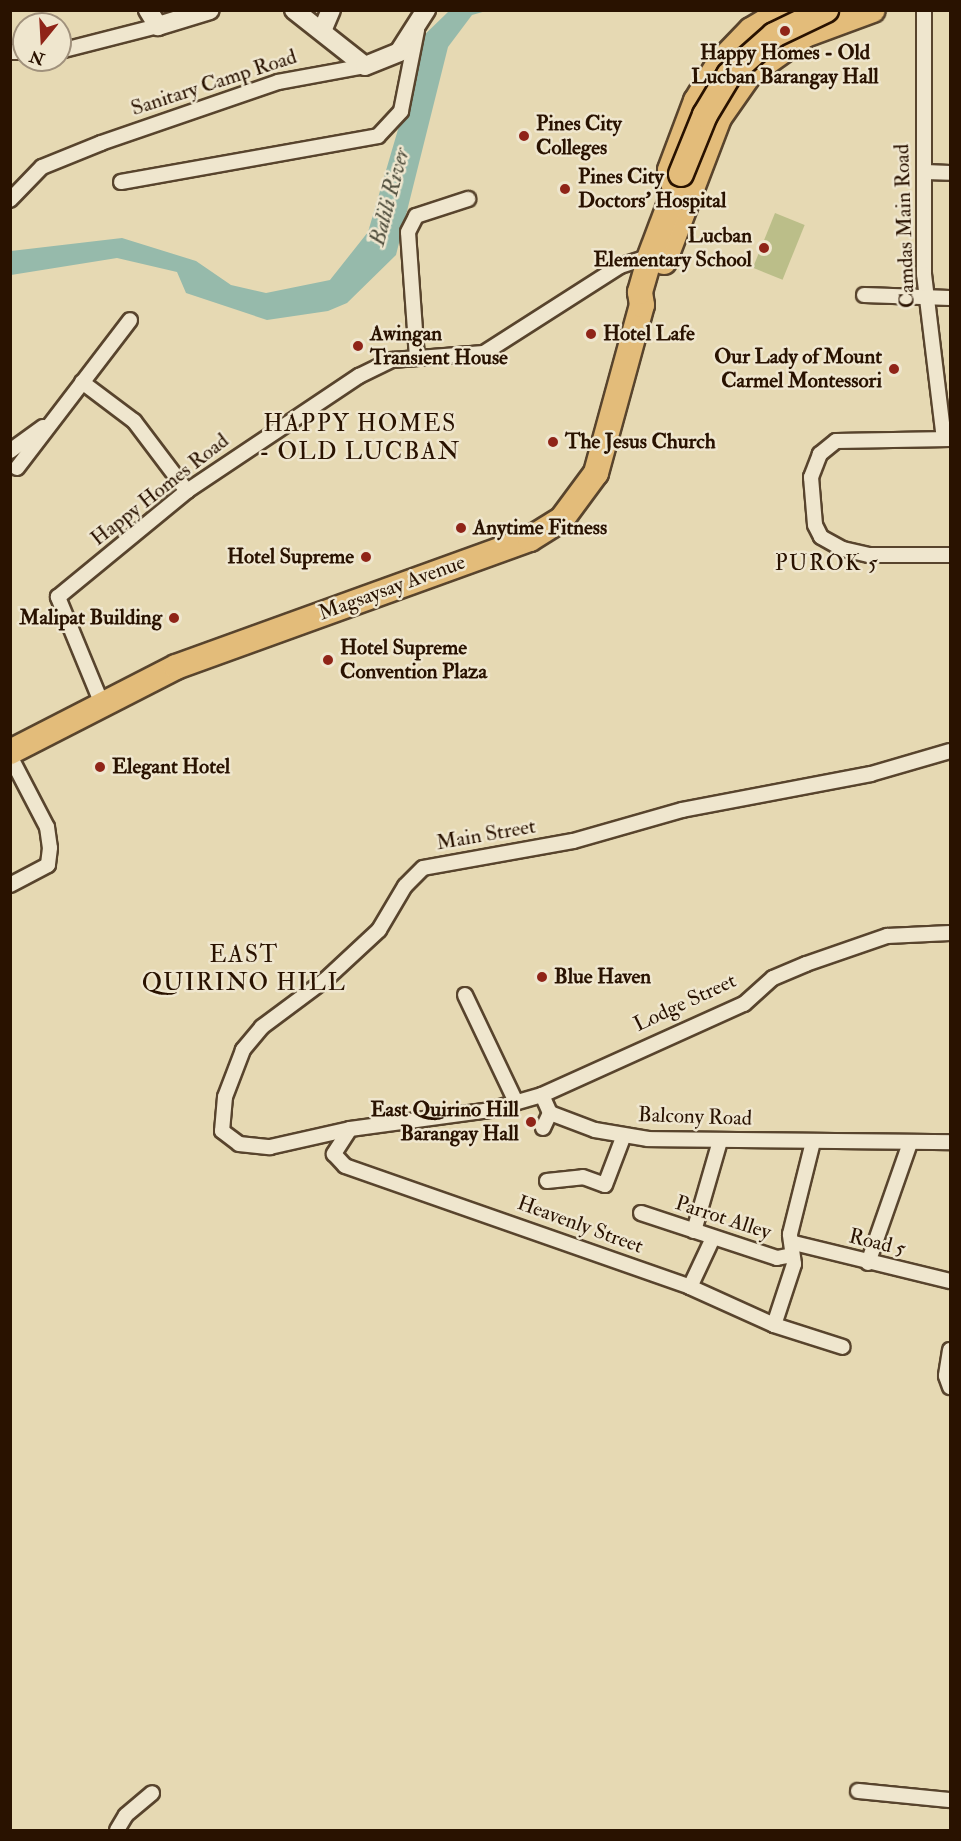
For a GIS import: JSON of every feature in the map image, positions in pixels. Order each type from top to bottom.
[{"type":"highway","points":[[677,179],[670,170],[696,101],[718,63],[751,30],[784,10]]},
{"type":"highway","points":[[805,10],[811,21],[806,35]]},
{"type":"highway","name":"Magsaysay Avenue","points":[[10,752],[176,666],[530,539],[561,519],[596,473],[642,305],[640,292],[650,256],[677,179],[705,115],[729,75],[774,35],[841,14]]},
{"type":"highway","name":"Magsaysay Avenue","points":[[642,305],[652,296],[718,118],[749,75],[806,35],[841,14]]},
{"type":"street","points":[[72,47],[153,18],[210,10]]},
{"type":"street","points":[[294,10],[365,66]]},
{"type":"street","points":[[322,31],[331,10]]},
{"type":"street","name":"Camdas Main Road","points":[[924,10],[926,296],[947,439]]},
{"type":"street","points":[[121,182],[378,136],[401,111],[421,19]]},
{"type":"street","name":"Sanitary Camp Road","points":[[10,200],[42,168],[101,143],[278,82],[365,66],[399,52],[421,19]]},
{"type":"street","points":[[925,172],[951,173]]},
{"type":"street","points":[[417,358],[408,232],[416,216],[468,199]]},
{"type":"street","name":"Happy Homes Road","points":[[102,704],[58,597],[187,491],[359,376],[392,360],[484,353],[620,266],[650,256]]},
{"type":"street","points":[[864,295],[951,298]]},
{"type":"street","points":[[17,468],[130,320]]},
{"type":"street","points":[[82,382],[134,421],[187,491]]},
{"type":"street","points":[[10,451],[50,423]]},
{"type":"street","points":[[947,439],[850,439],[828,445],[811,477],[815,525],[821,537],[843,549],[869,555],[951,555]]},
{"type":"street","name":"Main Street","points":[[350,1129],[270,1147],[228,1140],[222,1125],[230,1079],[262,1027],[366,943],[423,868],[619,831],[682,810],[871,774],[951,751]]},
{"type":"street","points":[[10,756],[47,827],[50,848],[48,865],[10,885]]},
{"type":"street","name":"Lodge Street","points":[[542,1095],[744,1004],[772,978],[806,964],[887,936],[951,933]]},
{"type":"street","points":[[465,994],[516,1102]]},
{"type":"street","points":[[350,1129],[447,1120],[542,1095],[550,1113],[543,1128]]},
{"type":"street","name":"Balcony Road","points":[[550,1113],[624,1136],[720,1141],[951,1142]]},
{"type":"street","name":"Heavenly Street","points":[[350,1129],[333,1154],[345,1166],[690,1287],[774,1325],[843,1347]]},
{"type":"street","points":[[547,1180],[583,1177],[605,1185],[624,1136]]},
{"type":"street","points":[[694,1231],[720,1141]]},
{"type":"street","points":[[774,1325],[794,1263],[790,1234],[813,1142]]},
{"type":"street","points":[[868,1263],[910,1143]]},
{"type":"street","name":"Parrot Alley","points":[[641,1213],[777,1258],[793,1249]]},
{"type":"street","points":[[690,1287],[712,1238]]},
{"type":"street","name":"Road 5","points":[[793,1249],[950,1278]]},
{"type":"street","points":[[949,1386],[951,1350]]},
{"type":"street","points":[[858,1791],[951,1800]]},
{"type":"street","points":[[117,1830],[126,1815],[152,1793]]},
{"type":"green space","points":[[775,213],[805,225],[783,280],[753,268]]},
{"type":"water","name":"Balili River","points":[[449,11],[486,11],[472,15],[448,47],[396,255],[347,303],[328,311],[267,320],[186,293],[177,272],[117,258],[11,275],[11,251],[122,238],[196,261],[231,285],[266,293],[330,280],[368,232],[411,85],[416,43]]},
{"type":"place","name":"Happy Homes - Old Lucban Barangay Hall","points":[[785,31]]},
{"type":"place","name":"Pines City Colleges","points":[[524,136]]},
{"type":"place","name":"Pines City Doctors' Hospital","points":[[565,189]]},
{"type":"place","name":"Lucban Elementary School","points":[[764,248]]},
{"type":"place","name":"Hotel Lafe","points":[[591,334]]},
{"type":"place","name":"Awingan Transient House","points":[[358,346]]},
{"type":"place","name":"Our Lady of Mount Carmel Montessori","points":[[894,369]]},
{"type":"place","name":"The Jesus Church","points":[[553,442]]},
{"type":"place","name":"Anytime Fitness","points":[[461,528]]},
{"type":"place","name":"Hotel Supreme","points":[[366,557]]},
{"type":"place","name":"Malipat Building","points":[[174,618]]},
{"type":"place","name":"Hotel Supreme Convention Plaza","points":[[328,660]]},
{"type":"place","name":"Elegant Hotel","points":[[100,767]]},
{"type":"place","name":"Blue Haven","points":[[542,977]]},
{"type":"place","name":"East Quirino Hill Barangay Hall","points":[[531,1122]]},
{"type":"district","name":"HAPPY HOMES - OLD LUCBAN","points":[[360,438]]},
{"type":"district","name":"PUROK 5","points":[[827,564]]},
{"type":"district","name":"EAST QUIRINO HILL","points":[[244,969]]}]
